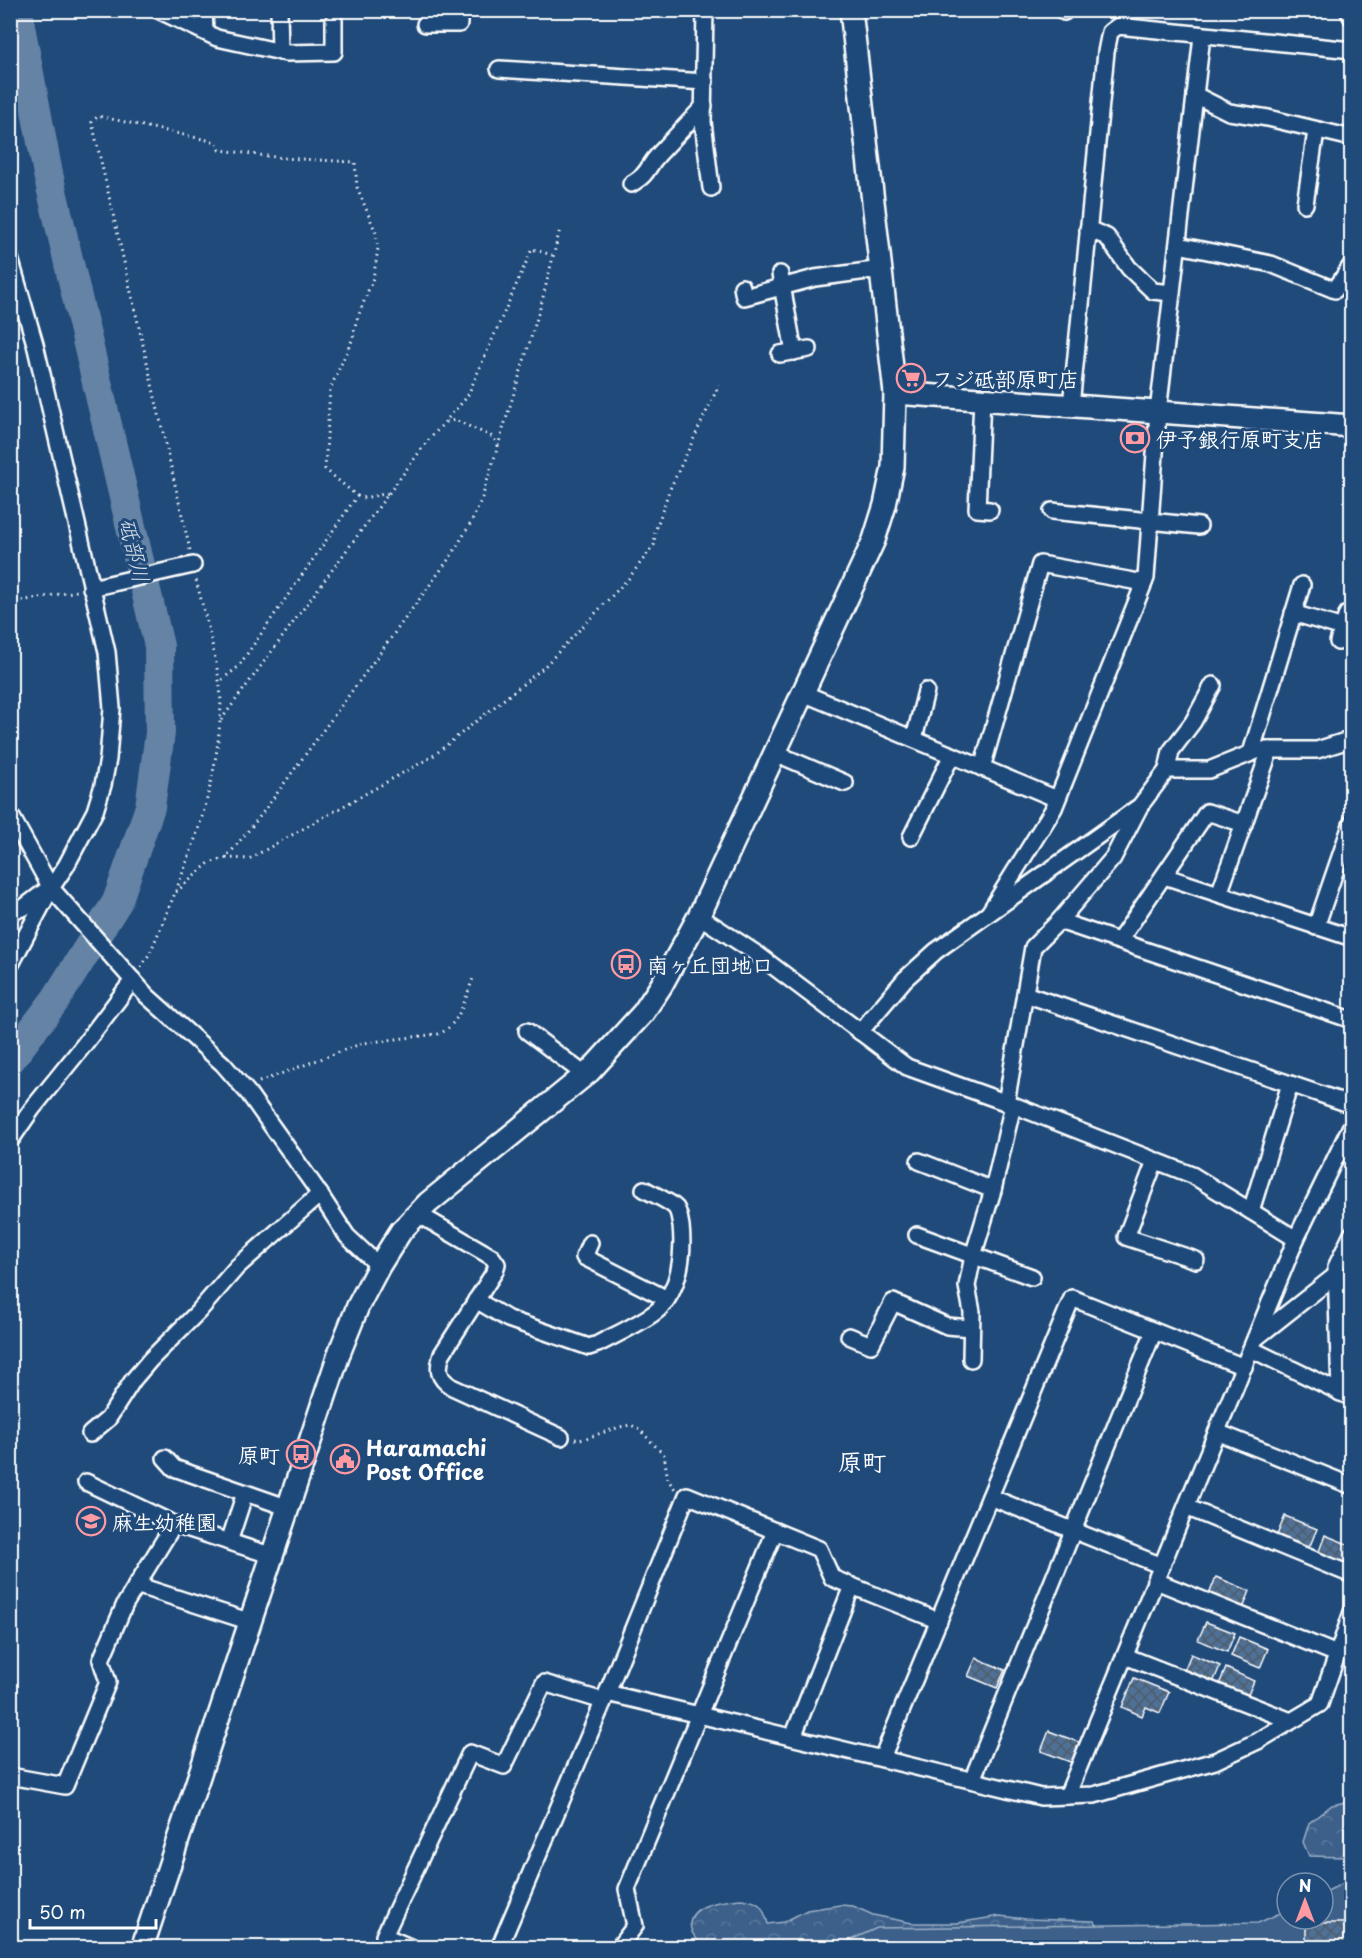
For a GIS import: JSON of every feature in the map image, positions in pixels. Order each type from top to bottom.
[{"type":"street","points":[[158,10],[217,38],[280,52],[334,52],[334,20]]},
{"type":"street","points":[[204,10],[205,32]]},
{"type":"street","points":[[279,10],[280,52]]},
{"type":"street","points":[[424,24],[459,24],[459,10]]},
{"type":"street","points":[[705,10],[703,122],[711,188]]},
{"type":"street","points":[[142,1947],[340,1351],[358,1306],[401,1231],[429,1203],[585,1075],[644,1013],[662,986],[699,916],[874,540],[885,505],[893,467],[895,393],[851,10]]},
{"type":"street","points":[[1348,10],[1352,18]]},
{"type":"street","points":[[1071,405],[1106,52],[1110,32],[1118,26],[1352,50]]},
{"type":"street","points":[[989,913],[1057,799],[1146,578],[1158,412],[1202,36]]},
{"type":"street","points":[[499,69],[705,82]]},
{"type":"street","points":[[1195,95],[1229,112],[1268,118],[1352,138]]},
{"type":"street","points":[[631,184],[645,176],[657,156],[704,106]]},
{"type":"street","points":[[1305,204],[1316,131]]},
{"type":"street","points":[[1088,229],[1107,237],[1129,268],[1154,291],[1172,293]]},
{"type":"street","points":[[1178,245],[1271,264],[1335,290],[1352,264]]},
{"type":"street","points":[[10,258],[35,344],[94,588],[107,652],[112,708],[108,759],[95,811],[55,892],[10,966]]},
{"type":"street","points":[[742,286],[744,297],[781,281],[882,269]]},
{"type":"street","points":[[781,281],[794,351]]},
{"type":"street","points":[[895,393],[1352,426]]},
{"type":"street","points":[[982,399],[977,509],[990,510]]},
{"type":"street","points":[[1052,511],[1199,526]]},
{"type":"street","points":[[982,768],[1040,564],[1144,584]]},
{"type":"street","points":[[94,588],[190,566]]},
{"type":"street","points":[[1251,753],[1302,585]]},
{"type":"street","points":[[1293,613],[1343,628]]},
{"type":"street","points":[[971,1359],[972,1312],[967,1286],[973,1256],[993,1190],[1010,1104],[1033,947],[1059,921],[1113,858],[1140,806],[1167,770],[1171,751],[1193,722],[1213,685]]},
{"type":"street","points":[[914,739],[926,691]]},
{"type":"street","points":[[803,693],[1057,799]]},
{"type":"street","points":[[1167,770],[1209,770],[1259,750],[1317,750],[1352,739]]},
{"type":"street","points":[[1219,894],[1270,750]]},
{"type":"street","points":[[775,753],[845,783]]},
{"type":"street","points":[[911,837],[952,755]]},
{"type":"street","points":[[860,1032],[905,980],[936,951],[1140,806]]},
{"type":"street","points":[[1119,941],[1207,812],[1244,824]]},
{"type":"street","points":[[10,814],[55,892],[146,995],[223,1064],[249,1094],[347,1236],[379,1266]]},
{"type":"street","points":[[1316,927],[1352,822]]},
{"type":"street","points":[[1164,876],[1352,938]]},
{"type":"street","points":[[10,911],[23,908],[55,892]]},
{"type":"street","points":[[699,916],[757,954],[907,1067],[1010,1104],[1192,1175],[1296,1239]]},
{"type":"street","points":[[1059,921],[1352,1020]]},
{"type":"street","points":[[10,1141],[32,1109],[84,1046],[128,975]]},
{"type":"street","points":[[1025,994],[1352,1104]]},
{"type":"street","points":[[527,1031],[585,1075]]},
{"type":"street","points":[[1251,1211],[1290,1084]]},
{"type":"street","points":[[1067,1796],[1296,1239],[1352,1124]]},
{"type":"street","points":[[919,1161],[993,1190]]},
{"type":"street","points":[[1155,1161],[1126,1237],[1196,1260]]},
{"type":"street","points":[[476,1300],[508,1319],[589,1347],[657,1311],[673,1288],[680,1262],[682,1244],[680,1218],[676,1208],[644,1189]]},
{"type":"street","points":[[90,1434],[108,1419],[139,1373],[198,1312],[237,1267],[320,1194]]},
{"type":"street","points":[[418,1214],[492,1257],[497,1264],[495,1271],[442,1354],[438,1367],[439,1375],[452,1387],[561,1437]]},
{"type":"street","points":[[1346,1396],[1336,1267],[1352,1234]]},
{"type":"street","points":[[917,1235],[1032,1277]]},
{"type":"street","points":[[590,1243],[584,1257],[667,1299]]},
{"type":"street","points":[[1253,1344],[1336,1275]]},
{"type":"street","points":[[882,1758],[1072,1298],[1244,1367]]},
{"type":"street","points":[[849,1336],[871,1345],[893,1302],[947,1326],[971,1328]]},
{"type":"street","points":[[972,1780],[1154,1331]]},
{"type":"street","points":[[1253,1344],[1346,1396]]},
{"type":"street","points":[[1217,1432],[1352,1486]]},
{"type":"street","points":[[165,1458],[174,1468],[289,1508]]},
{"type":"street","points":[[86,1482],[174,1524],[273,1556]]},
{"type":"street","points":[[229,1542],[245,1493]]},
{"type":"street","points":[[499,1947],[605,1697],[687,1495],[819,1549],[832,1578],[939,1621]]},
{"type":"street","points":[[990,1497],[1162,1566]]},
{"type":"street","points":[[1186,1507],[1352,1575]]},
{"type":"street","points":[[10,1776],[64,1785],[108,1682],[101,1660],[124,1604],[174,1524]]},
{"type":"street","points":[[618,1947],[635,1926],[627,1889],[775,1531]]},
{"type":"street","points":[[1156,1581],[1337,1654]]},
{"type":"street","points":[[136,1585],[251,1622]]},
{"type":"street","points":[[793,1737],[852,1586]]},
{"type":"street","points":[[412,1947],[384,1936],[470,1753],[504,1766],[544,1683],[698,1714],[1041,1797],[1094,1795],[1215,1761],[1258,1742],[1320,1704],[1352,1612]]},
{"type":"street","points":[[1125,1656],[1291,1721]]},
{"type":"path","points":[[128,975],[150,953],[207,803],[215,766],[220,721],[219,682],[190,566],[92,122],[98,116],[216,142],[220,150],[283,158],[355,162],[357,187],[376,233],[378,248],[373,278],[356,322],[345,360],[330,389],[325,469],[357,496],[363,498],[391,493]]},
{"type":"path","points":[[225,858],[261,815],[451,556],[472,521],[499,447],[542,305],[560,229]]},
{"type":"path","points":[[220,721],[426,443],[467,397],[532,249],[552,255]]},
{"type":"path","points":[[175,892],[209,863],[225,858],[249,858],[433,756],[543,669],[629,578],[654,545],[655,532],[669,491],[719,385]]},
{"type":"path","points":[[444,422],[455,420],[493,437],[499,447]]},
{"type":"path","points":[[219,682],[238,667],[357,496]]},
{"type":"path","points":[[10,603],[94,588]]},
{"type":"path","points":[[232,1075],[242,1074],[256,1082],[263,1082],[291,1069],[363,1043],[438,1034],[447,1030],[464,1003],[474,976]]},
{"type":"path","points":[[561,1437],[580,1440],[620,1426],[631,1425],[639,1429],[664,1455],[668,1480],[675,1489]]},
{"type":"green space","points":[[1351,1801],[1351,1847],[1344,1857],[1309,1856],[1303,1842],[1309,1823],[1332,1805]]},
{"type":"green space","points":[[1344,1825],[1351,1825],[1351,1947],[833,1948],[877,1928],[1258,1923],[1275,1915],[1275,1931],[1335,1931],[1335,1887],[1344,1883]]},
{"type":"green space","points":[[741,1899],[757,1903],[768,1924],[784,1922],[807,1910],[840,1905],[853,1906],[873,1915],[912,1923],[957,1923],[1000,1916],[1094,1921],[1101,1930],[1097,1948],[704,1948],[692,1932],[690,1923],[693,1915],[698,1910],[715,1903]]},
{"type":"building","points":[[1285,1516],[1317,1529],[1309,1548],[1277,1535]]},
{"type":"building","points":[[1325,1535],[1352,1546],[1352,1553],[1346,1565],[1318,1554]]},
{"type":"building","points":[[1216,1577],[1250,1591],[1242,1611],[1208,1597]]},
{"type":"building","points":[[1206,1622],[1235,1633],[1227,1652],[1198,1640]]},
{"type":"building","points":[[1239,1637],[1268,1649],[1260,1668],[1231,1656]]},
{"type":"building","points":[[1191,1654],[1220,1666],[1212,1685],[1183,1673]]},
{"type":"building","points":[[976,1658],[1005,1670],[997,1688],[968,1676]]},
{"type":"building","points":[[1226,1668],[1254,1681],[1246,1699],[1218,1687]]},
{"type":"building","points":[[1134,1678],[1169,1692],[1160,1713],[1146,1707],[1142,1716],[1122,1707]]},
{"type":"building","points":[[1049,1731],[1081,1743],[1073,1763],[1041,1751]]},
{"type":"building","points":[[1335,1923],[1352,1923],[1352,1948],[1306,1948],[1306,1931],[1335,1931]]},
{"type":"waterway","name":"砥部川","points":[[10,1060],[56,999],[117,902],[150,807],[160,733],[159,646],[48,174],[20,26],[19,10]]},
{"type":"place","name":"フジ砥部原町店","points":[[911,378]]},
{"type":"place","name":"伊予銀行原町支店","points":[[1135,438]]},
{"type":"place","name":"南ヶ丘団地口","points":[[626,964]]},
{"type":"place","name":"原町","points":[[301,1454]]},
{"type":"place","name":"Haramachi Post Office","points":[[345,1459]]},
{"type":"place","name":"麻生幼稚園","points":[[91,1521]]},
{"type":"district","name":"原町","points":[[862,1461]]}]
